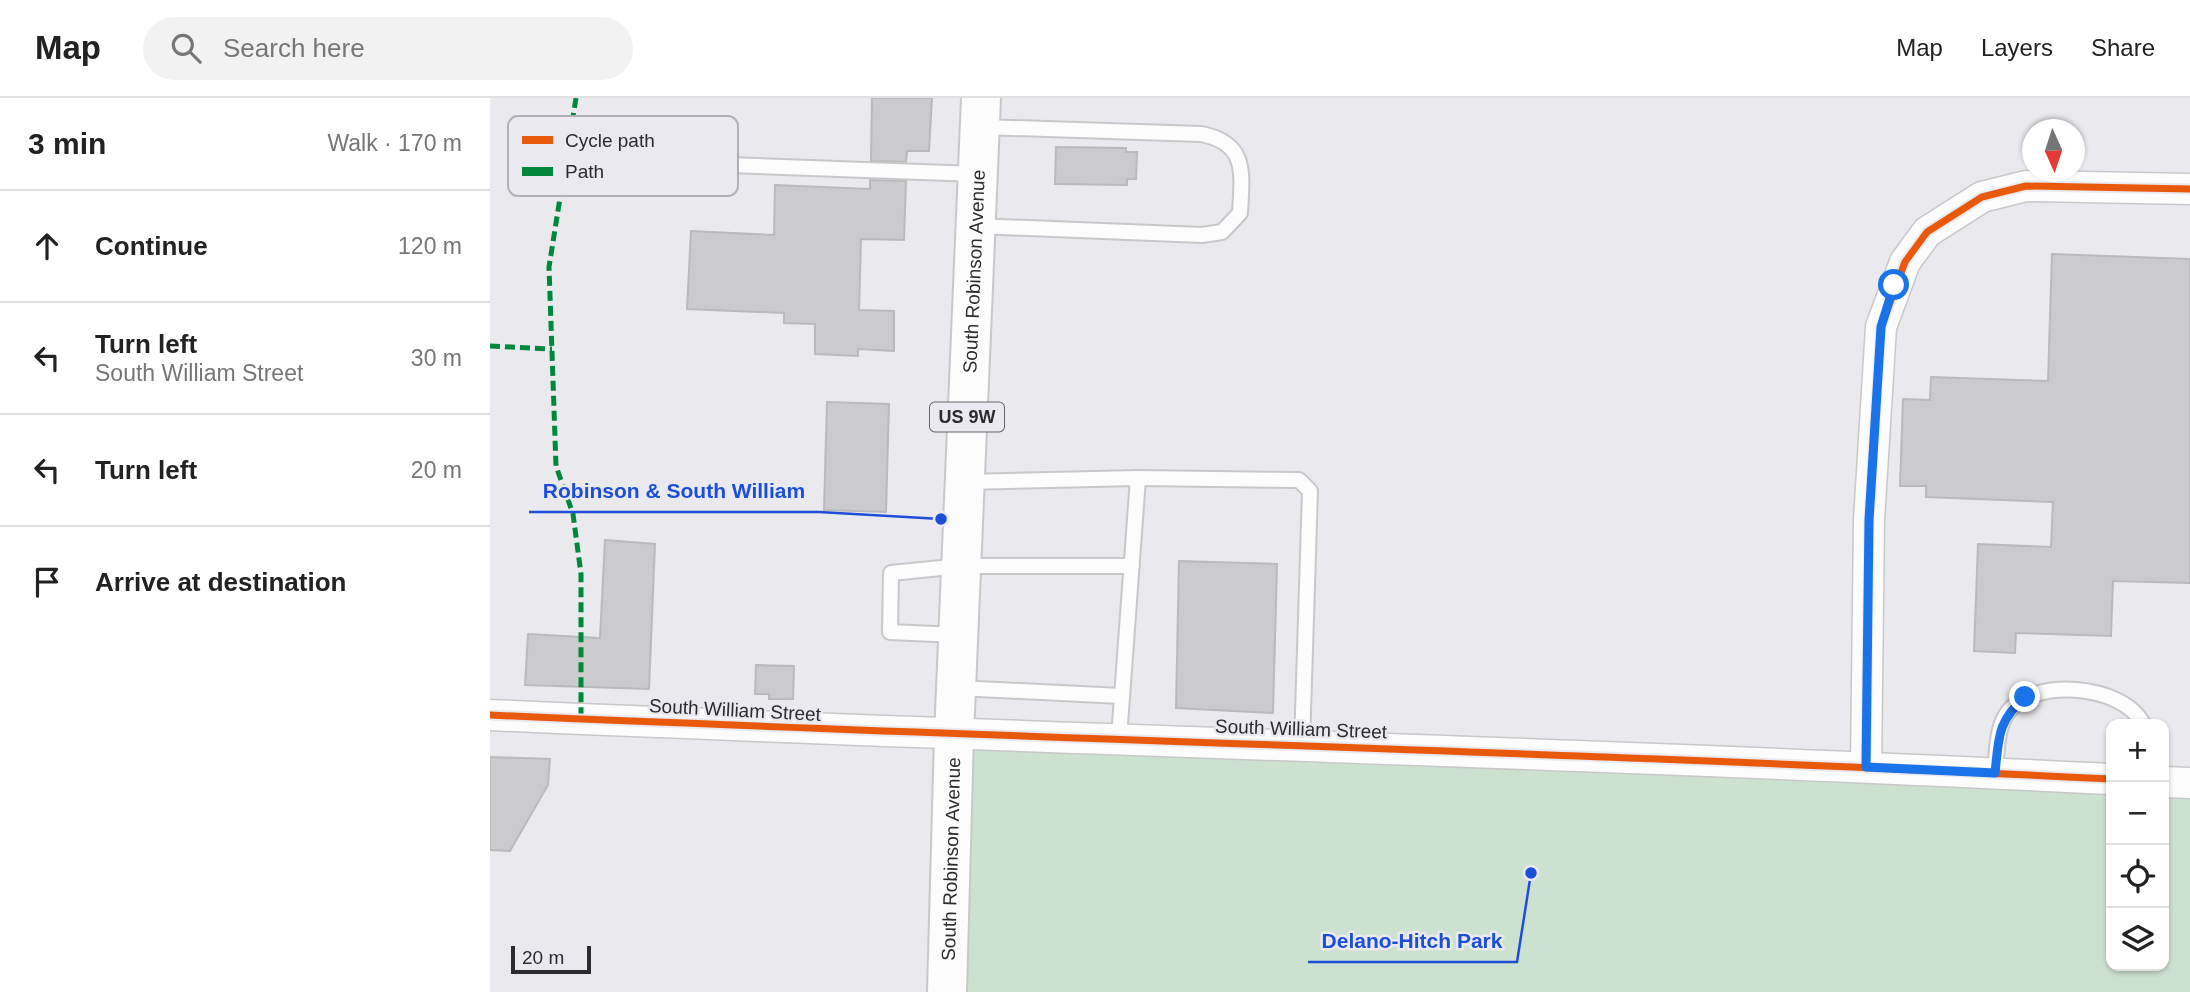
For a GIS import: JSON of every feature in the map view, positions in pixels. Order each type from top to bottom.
[{"type":"highway","name":"South Robinson Avenue","points":[[947,992],[954,736],[980,113]]},
{"type":"street","points":[[1866,767],[1869,520],[1881,327],[1905,262],[1927,232],[1982,197],[2004,191],[2026,186],[2190,189]]},
{"type":"street","name":"South William Street","points":[[490,715],[954,736],[1302,744],[2106,779]]},
{"type":"street","points":[[2169,782],[2190,783]]},
{"type":"lane","points":[[975,226],[1202,235],[1222,232],[1232,225],[1240,213],[1240,162],[1233,148],[1220,138],[980,113]]},
{"type":"lane","points":[[738,164],[978,174]]},
{"type":"lane","points":[[1119,738],[1138,478]]},
{"type":"lane","points":[[964,482],[1138,478],[1299,480],[1310,491],[1302,744]]},
{"type":"lane","points":[[959,635],[890,632],[891,573],[961,566],[1132,566]]},
{"type":"lane","points":[[956,688],[1121,696]]},
{"type":"lane","points":[[1995,773],[2000,729],[2006,714],[2025,697],[2052,690],[2103,694],[2123,704],[2140,719]]},
{"type":"green space","points":[[954,736],[2106,777],[2106,971],[2169,971],[2169,779],[2190,780],[2190,992],[947,992]]},
{"type":"building","points":[[872,98],[932,98],[929,151],[907,151],[906,162],[871,161]]},
{"type":"building","points":[[1056,147],[1126,148],[1126,152],[1137,152],[1136,179],[1127,179],[1127,185],[1055,184]]},
{"type":"building","points":[[870,180],[906,181],[904,240],[861,239],[859,310],[894,311],[894,351],[858,349],[858,356],[815,354],[815,324],[784,323],[784,313],[687,309],[691,231],[774,235],[775,185],[870,189]]},
{"type":"building","points":[[2052,254],[2190,259],[2190,583],[2113,581],[2111,636],[2016,633],[2015,653],[1974,651],[1978,544],[2051,547],[2053,502],[1926,497],[1926,486],[1900,486],[1903,399],[1930,400],[1931,377],[2048,381]]},
{"type":"building","points":[[827,402],[889,404],[886,512],[824,510]]},
{"type":"building","points":[[605,540],[655,544],[649,689],[525,685],[528,634],[600,638]]},
{"type":"building","points":[[1179,561],[1277,564],[1273,713],[1176,708]]},
{"type":"building","points":[[756,665],[794,666],[793,699],[769,699],[769,694],[755,694]]},
{"type":"building","points":[[490,757],[550,759],[548,785],[510,851],[490,850]]},
{"type":"marked path","points":[[573,116],[576,98]]},
{"type":"marked path","points":[[560,196],[549,267],[556,466],[573,514],[581,574],[581,719]]},
{"type":"marked path","points":[[490,346],[552,349]]},
{"type":"cycle path","points":[[1866,767],[1869,520],[1881,327],[1905,262],[1927,232],[1982,197],[2026,186],[2190,189]]},
{"type":"cycle path","points":[[490,715],[2106,779]]},
{"type":"place","name":"Robinson & South William","points":[[941,519]]},
{"type":"place","name":"Delano-Hitch Park","points":[[1531,873]]},
{"type":"route","points":[[1894,285],[1881,327],[1869,520],[1866,767],[1995,773],[2000,729],[2006,714],[2025,697]]}]
